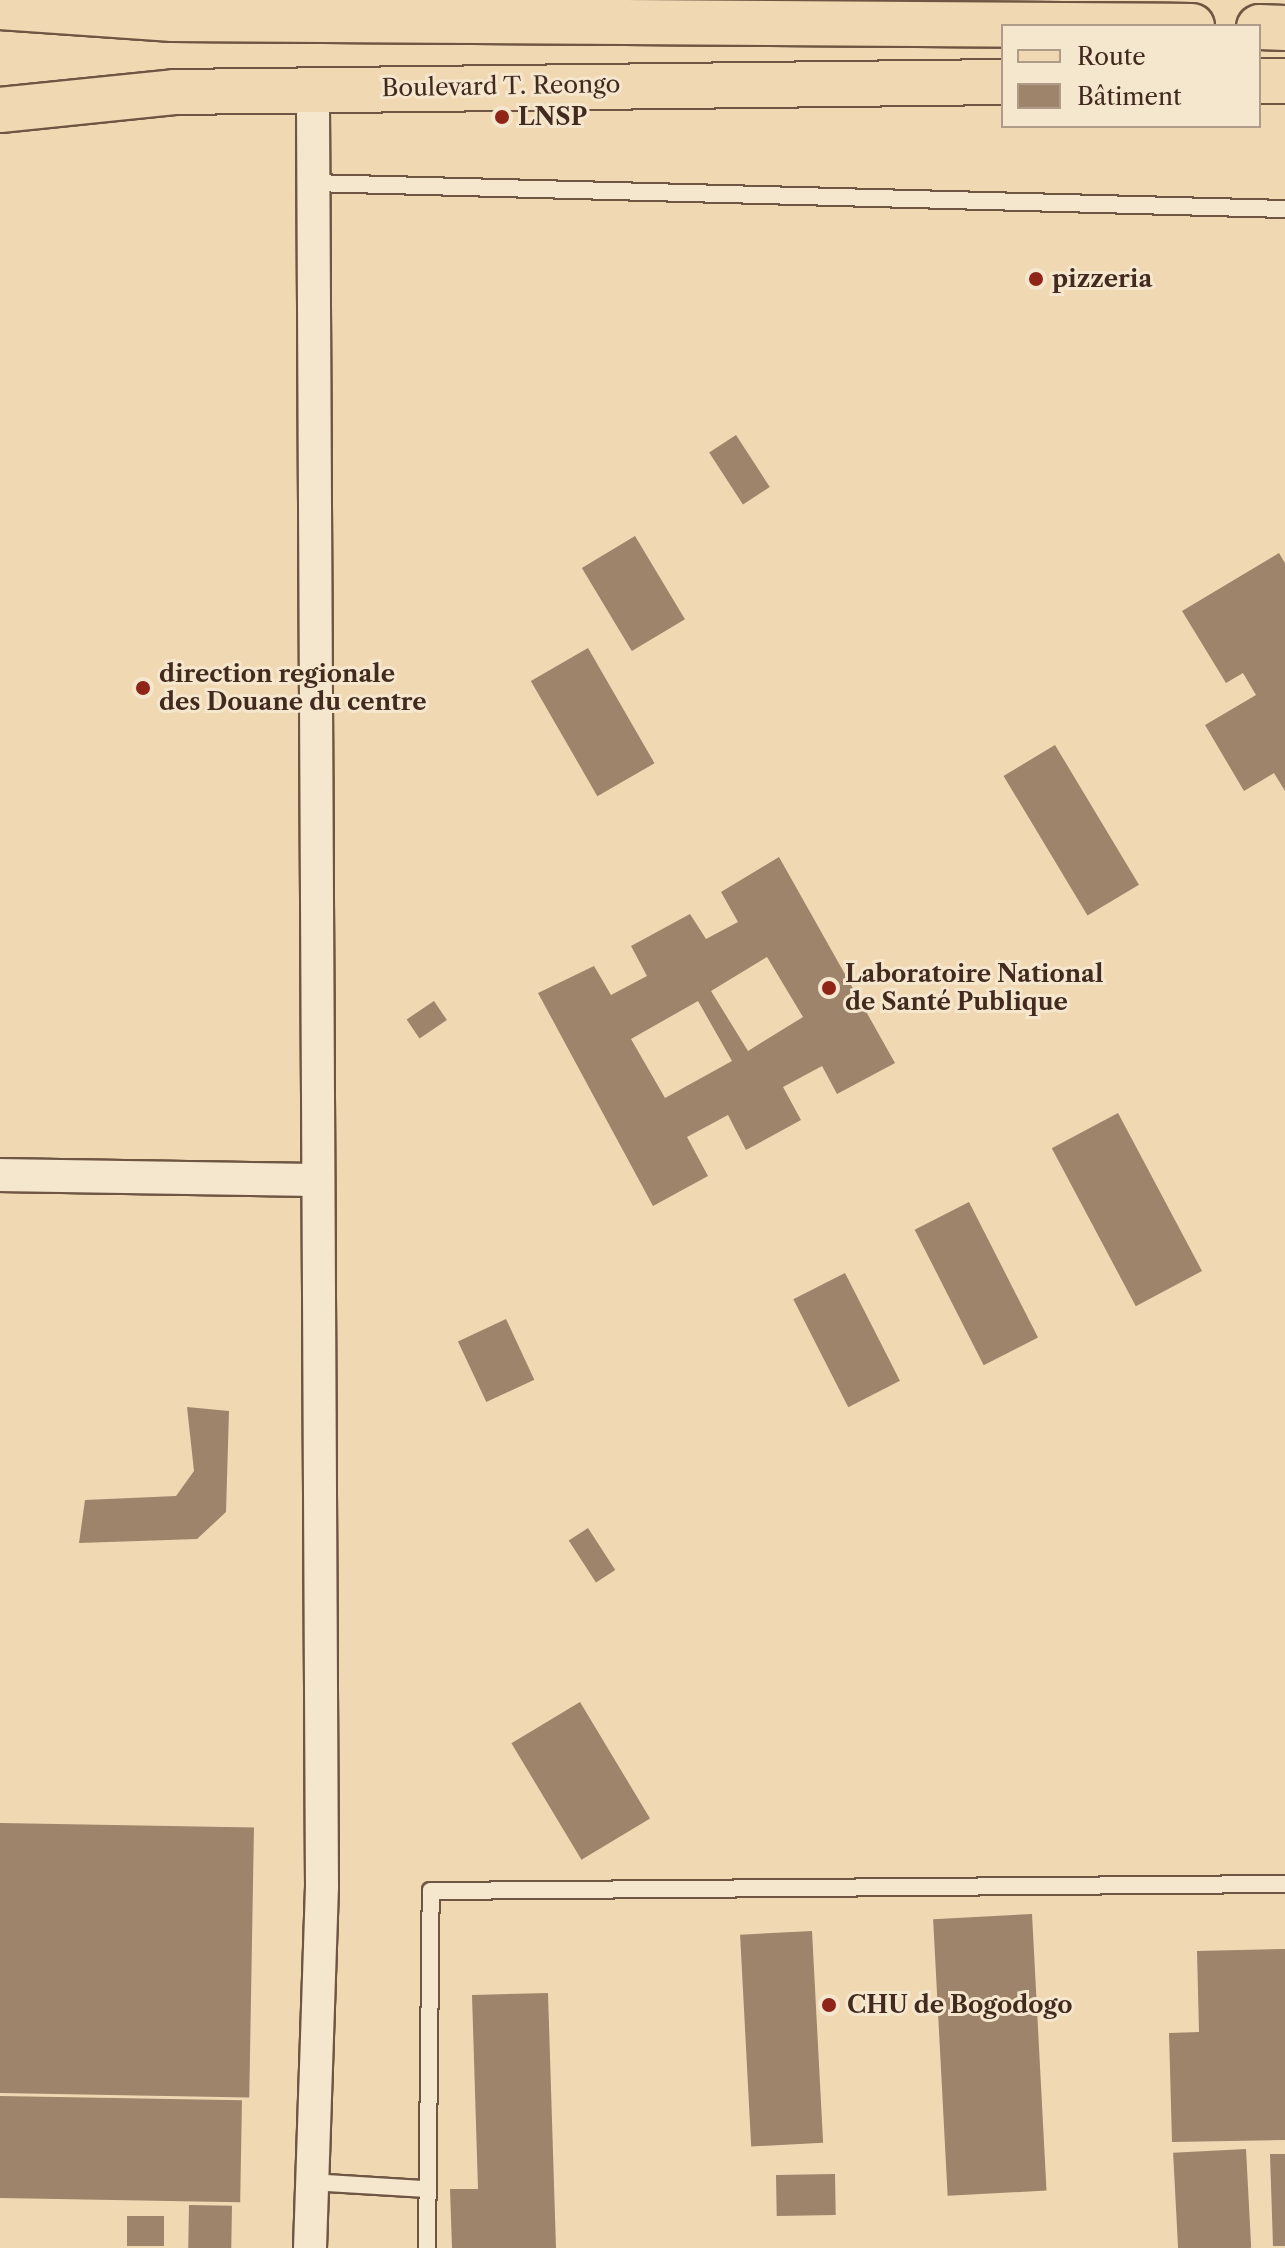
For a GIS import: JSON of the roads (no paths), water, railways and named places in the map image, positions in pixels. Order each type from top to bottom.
[{"type":"main road","points":[[0,7],[173,19],[1001,25]]},
{"type":"main road","points":[[1261,27],[1285,28]]},
{"type":"main road","points":[[1261,81],[1285,81]]},
{"type":"main road","name":"Boulevard T. Reongo","points":[[0,110],[174,92],[1001,82]]},
{"type":"street","points":[[310,2248],[322,1886],[314,1180],[313,89]]},
{"type":"street","points":[[0,1175],[314,1180]]},
{"type":"lane","points":[[312,183],[1285,209]]},
{"type":"lane","points":[[427,2248],[423,2189],[431,1891],[1285,1884]]},
{"type":"lane","points":[[310,2182],[423,2189]]},
{"type":"place","name":"LNSP","points":[[502,117]]},
{"type":"place","name":"pizzeria","points":[[1036,279]]},
{"type":"place","name":"direction regionale des Douane du centre","points":[[143,688]]},
{"type":"place","name":"Laboratoire National de Santé Publique","points":[[829,988]]},
{"type":"place","name":"CHU de Bogodogo","points":[[829,2005]]}]
